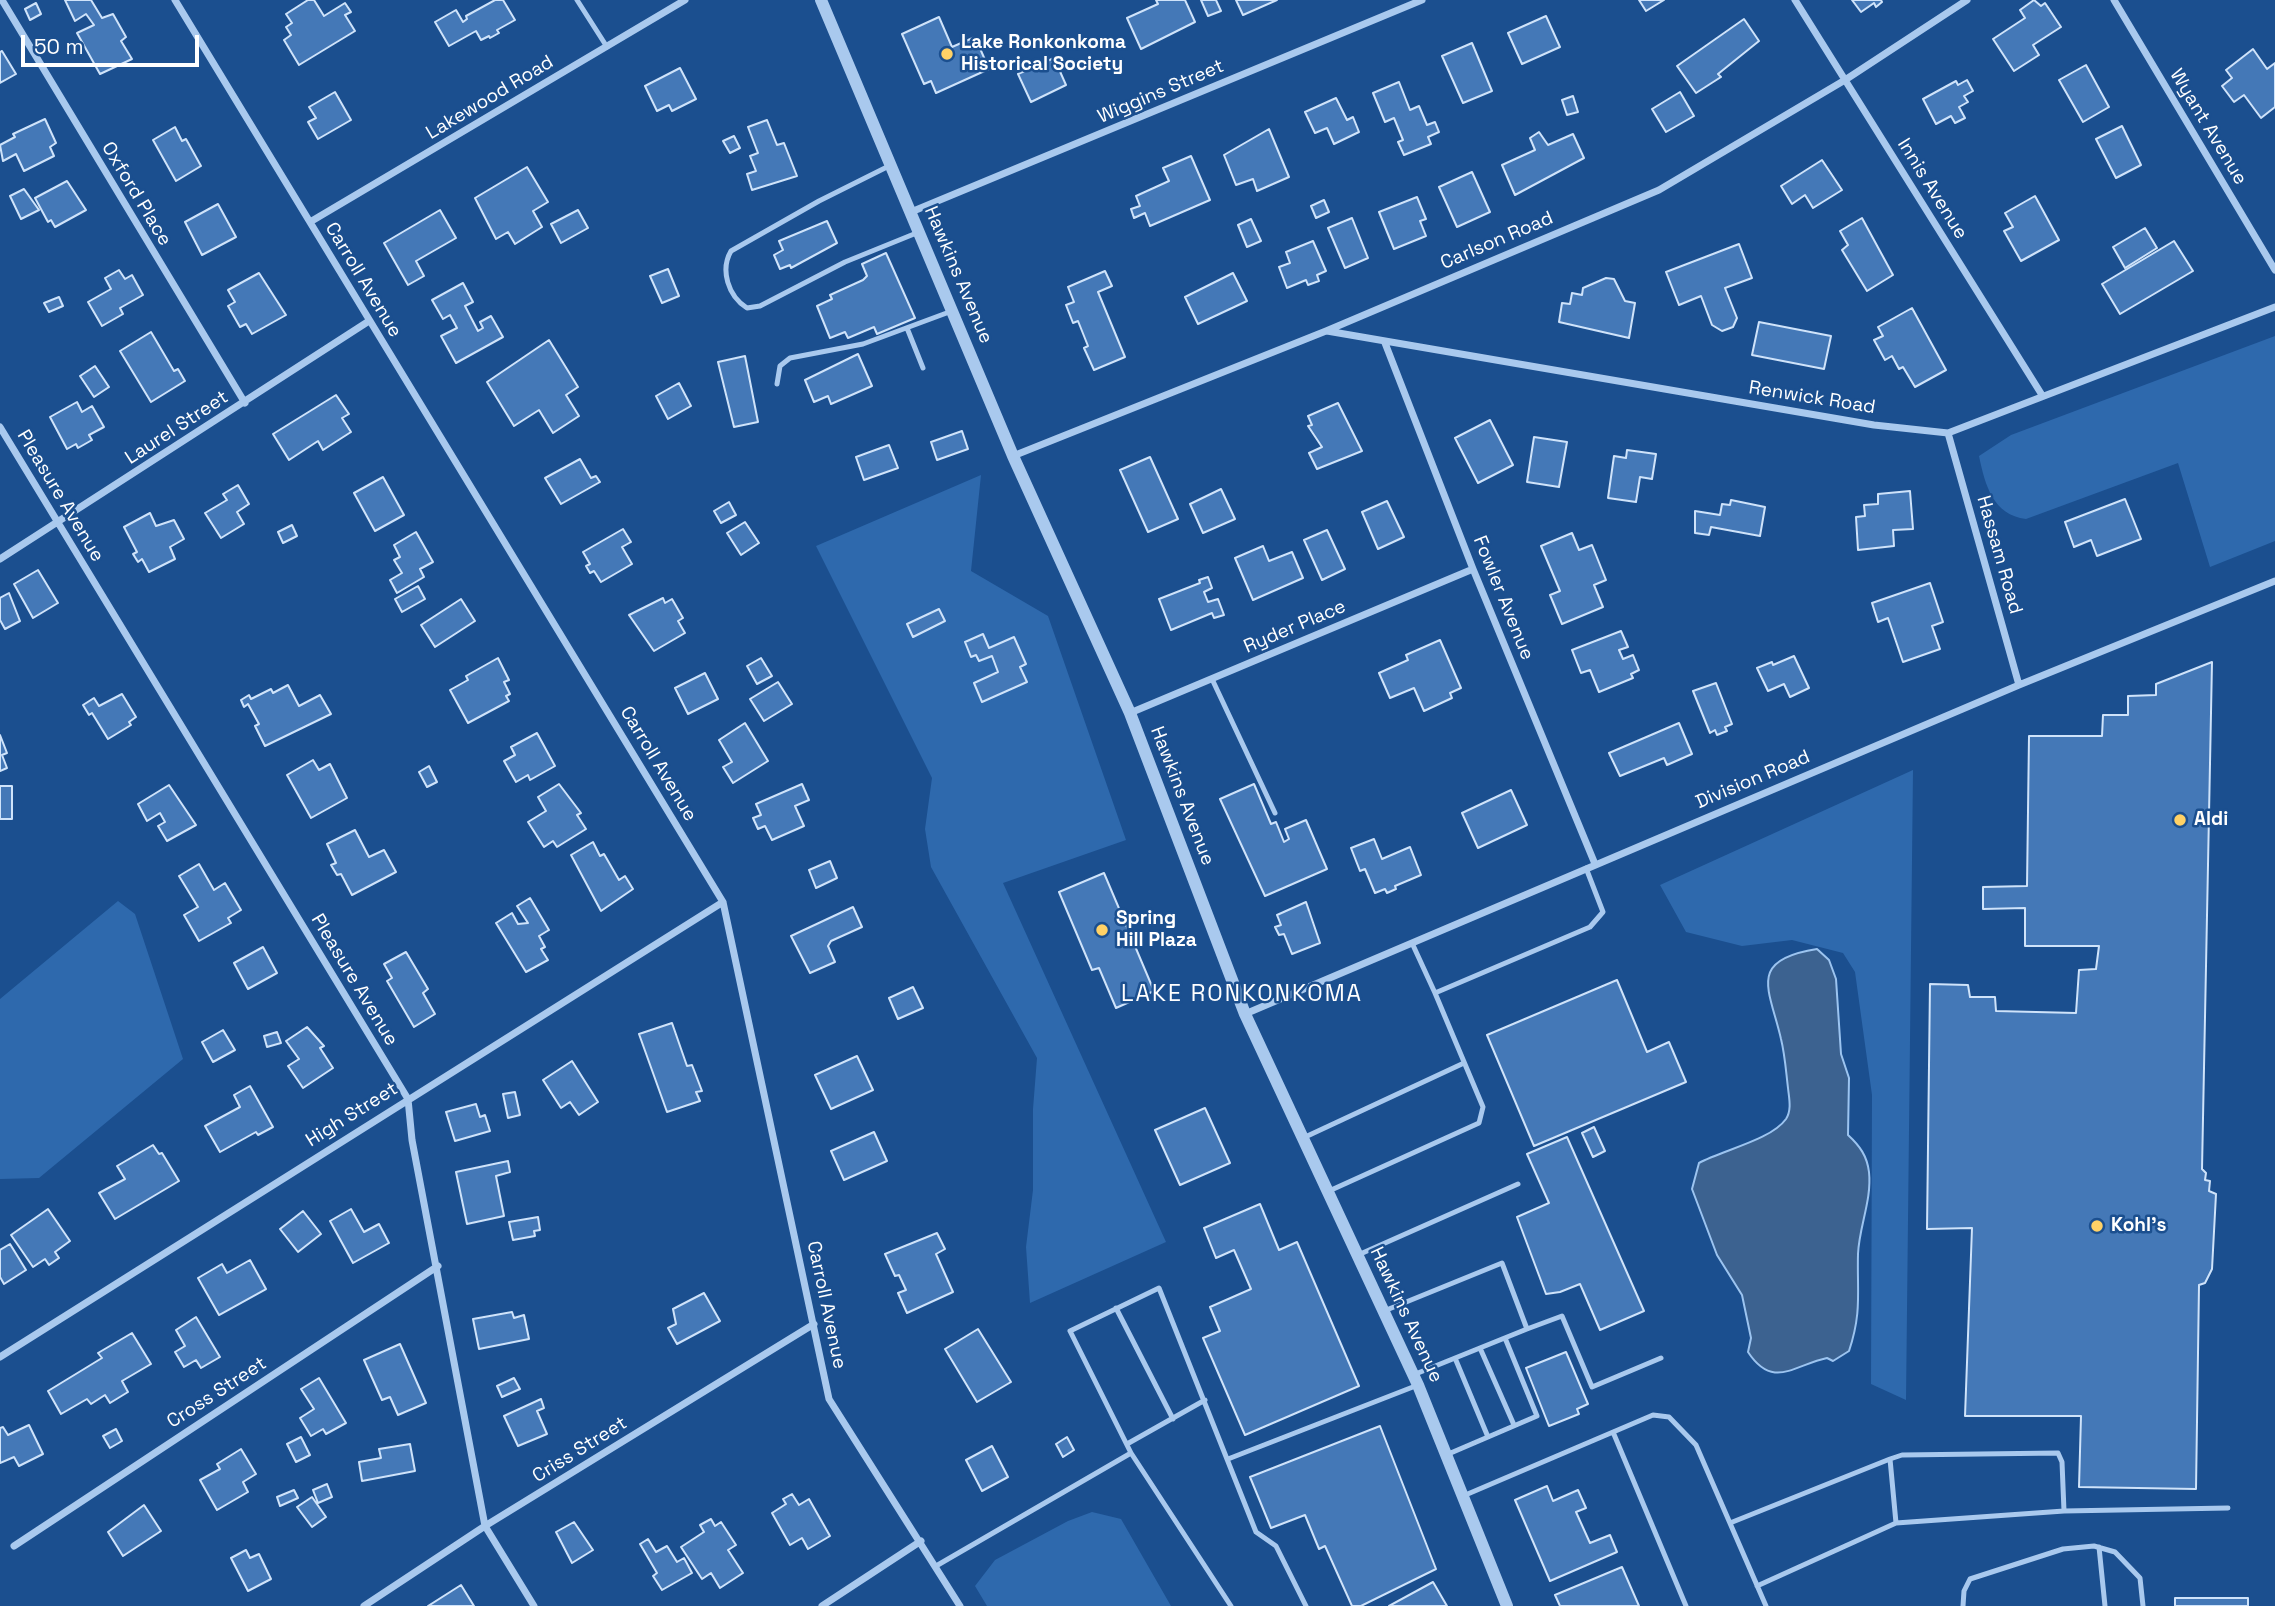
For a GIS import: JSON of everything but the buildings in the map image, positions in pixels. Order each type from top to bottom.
[{"type":"street","name":"Oxford Place","points":[[2,0],[245,403]]},
{"type":"street","name":"Carroll Avenue","points":[[175,0],[723,902],[829,1399],[960,1606]]},
{"type":"street","name":"Lakewood Road","points":[[310,222],[685,0]]},
{"type":"street","name":"Hawkins Avenue","points":[[821,0],[1013,456],[1130,713],[1245,1014],[1415,1380],[1507,1606]]},
{"type":"street","name":"Wiggins Street","points":[[911,212],[1422,0]]},
{"type":"street","name":"Innis Avenue","points":[[1795,0],[2042,395]]},
{"type":"street","name":"Carlson Road","points":[[1013,456],[1326,331],[1659,190],[1845,80],[1966,0]]},
{"type":"street","name":"Wyant Avenue","points":[[2114,0],[2275,270]]},
{"type":"street","name":"Renwick Road","points":[[1326,331],[1874,425],[1948,433],[2275,307]]},
{"type":"street","name":"Laurel Street","points":[[0,559],[369,321]]},
{"type":"street","name":"Fowler Avenue","points":[[1385,343],[1473,569],[1595,864]]},
{"type":"street","name":"Pleasure Avenue","points":[[0,427],[408,1099],[412,1140],[438,1266],[485,1526],[534,1606]]},
{"type":"street","name":"Hassam Road","points":[[1948,433],[2020,685]]},
{"type":"street","name":"Ryder Place","points":[[1130,713],[1473,569]]},
{"type":"street","name":"Division Road","points":[[1245,1014],[2020,685],[2275,581]]},
{"type":"street","name":"High Street","points":[[0,1357],[723,902]]},
{"type":"street","name":"Cross Street","points":[[13,1546],[438,1266]]},
{"type":"street","name":"Criss Street","points":[[364,1606],[485,1526],[814,1324]]},
{"type":"street","points":[[822,1606],[921,1541]]},
{"type":"lane","points":[[578,0],[607,47]]},
{"type":"lane","points":[[891,165],[819,201],[731,251],[725,261],[724,273],[739,303],[747,308],[760,306],[845,262],[919,232]]},
{"type":"lane","points":[[777,384],[780,366],[790,358],[863,344],[953,311]]},
{"type":"lane","points":[[907,328],[923,368]]},
{"type":"lane","points":[[1212,679],[1275,813]]},
{"type":"lane","points":[[1435,993],[1590,927],[1603,912],[1586,868]]},
{"type":"lane","points":[[1328,1192],[1479,1123],[1483,1107],[1412,942]]},
{"type":"lane","points":[[1303,1138],[1464,1063]]},
{"type":"lane","points":[[1357,1255],[1518,1184]]},
{"type":"lane","points":[[1384,1311],[1502,1263],[1527,1329]]},
{"type":"lane","points":[[1231,1606],[1131,1453],[1070,1331],[1159,1288],[1255,1532],[1276,1546],[1306,1606]]},
{"type":"lane","points":[[1116,1308],[1173,1419]]},
{"type":"lane","points":[[1228,1459],[1415,1380],[1455,1358],[1562,1316],[1592,1387],[1661,1358]]},
{"type":"lane","points":[[1446,1455],[1537,1416],[1505,1338]]},
{"type":"lane","points":[[1480,1348],[1514,1426]]},
{"type":"lane","points":[[1455,1358],[1488,1437]]},
{"type":"lane","points":[[1127,1444],[1205,1401]]},
{"type":"lane","points":[[1463,1496],[1653,1415],[1669,1417],[1696,1444],[1766,1606]]},
{"type":"lane","points":[[1613,1432],[1686,1606]]},
{"type":"lane","points":[[936,1566],[1131,1453]]},
{"type":"lane","points":[[1730,1523],[1902,1455],[2059,1453],[2064,1511]]},
{"type":"lane","points":[[1890,1459],[1896,1523]]},
{"type":"lane","points":[[1757,1586],[1896,1523],[2064,1511],[2228,1508]]},
{"type":"lane","points":[[2099,1547],[2105,1606]]},
{"type":"lane","points":[[1966,1606],[1964,1591],[1970,1579],[2063,1549],[2099,1547],[2115,1552],[2140,1578],[2143,1606]]},
{"type":"shaded area","points":[[2275,336],[2275,541],[2210,567],[2178,463],[2026,519],[2006,512],[1992,497],[1979,456],[2011,435]]},
{"type":"shaded area","points":[[981,475],[971,571],[1048,616],[1126,840],[1003,883],[1166,1242],[1030,1303],[1026,1247],[1033,1190],[1033,1109],[1037,1058],[931,867],[925,829],[932,778],[816,546]]},
{"type":"shaded area","points":[[1913,770],[1906,1400],[1871,1384],[1872,1095],[1855,972],[1843,953],[1792,940],[1742,946],[1686,932],[1660,885]]},
{"type":"shaded area","points":[[118,901],[135,914],[183,1059],[39,1178],[0,1179],[0,999]]},
{"type":"shaded area","points":[[1817,949],[1829,960],[1836,979],[1841,1054],[1849,1078],[1848,1135],[1867,1161],[1869,1193],[1858,1254],[1857,1313],[1849,1351],[1833,1361],[1827,1358],[1784,1372],[1775,1372],[1766,1370],[1748,1352],[1751,1338],[1742,1295],[1717,1255],[1692,1189],[1699,1163],[1769,1133],[1786,1119],[1790,1108],[1784,1057],[1768,980],[1772,969],[1780,961]]},
{"type":"shaded area","points":[[1092,1512],[1121,1519],[1171,1606],[987,1606],[975,1586],[995,1560],[1068,1521]]},
{"type":"place","name":"Lake Ronkonkoma Historical Society","points":[[947,54]]},
{"type":"place","name":"Aldi","points":[[2180,820]]},
{"type":"place","name":"Spring Hill Plaza","points":[[1102,930]]},
{"type":"place","name":"Kohl's","points":[[2097,1226]]},
{"type":"district","name":"LAKE RONKONKOMA","points":[[1242,995]]}]
